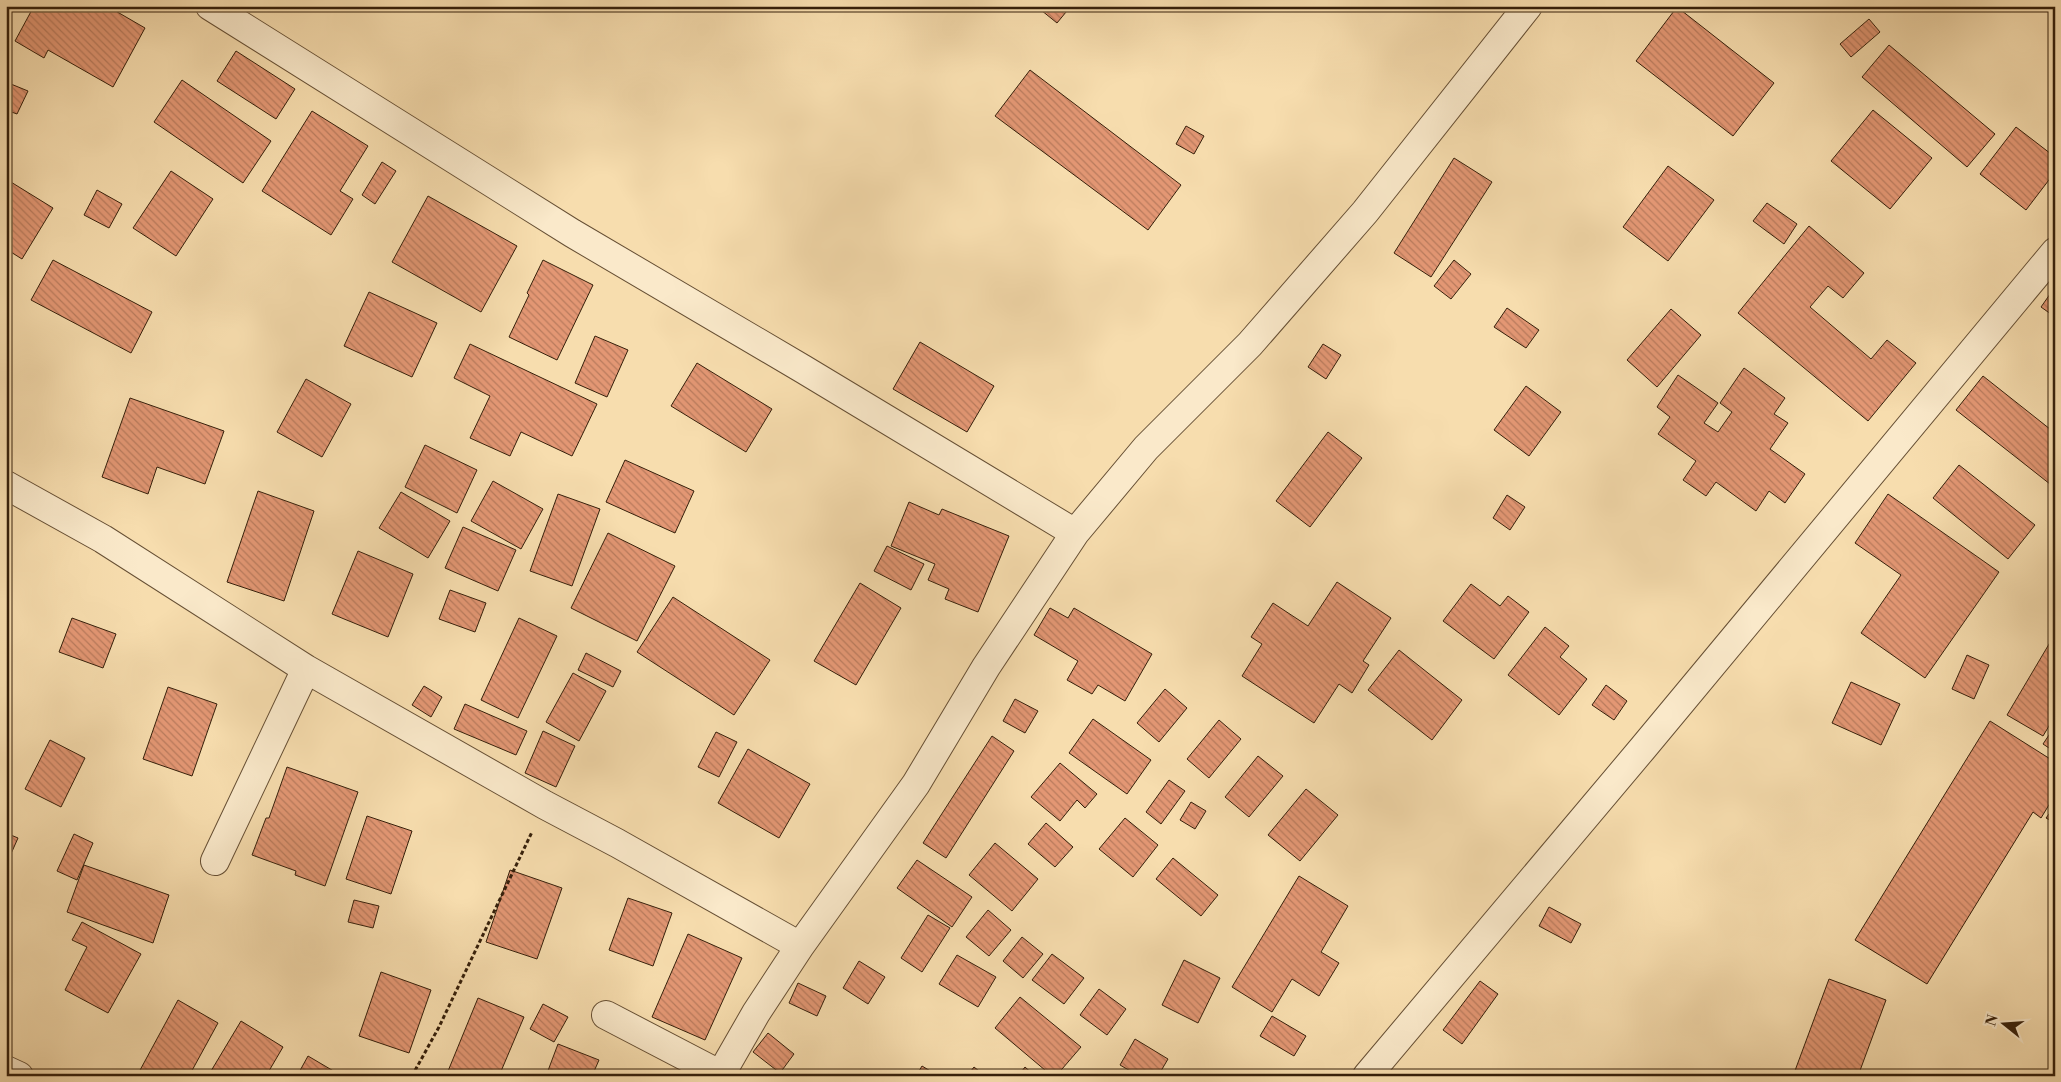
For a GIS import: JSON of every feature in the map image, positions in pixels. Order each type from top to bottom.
[{"type":"street","points":[[606,1015],[722,1075],[756,1013],[800,946],[916,784],[986,667],[1075,533],[1146,448],[1250,344],[1365,212],[1528,6]]},
{"type":"street","points":[[214,7],[572,233],[803,369],[1075,533]]},
{"type":"street","points":[[1367,1076],[1668,718],[2055,252]]},
{"type":"street","points":[[6,485],[103,538],[306,669],[545,805],[617,843],[800,946]]},
{"type":"street","points":[[216,861],[306,669]]},
{"type":"street","points":[[6,1070],[19,1076]]},
{"type":"path","points":[[412,1076],[439,1027],[545,805]]},
{"type":"building","points":[[34,6],[107,6],[145,28],[113,87],[48,50],[44,58],[15,41]]},
{"type":"building","points":[[1036,6],[1071,6],[1057,23]]},
{"type":"building","points":[[1677,7],[1774,83],[1733,136],[1636,61]]},
{"type":"building","points":[[1869,19],[1880,32],[1851,57],[1840,44]]},
{"type":"building","points":[[1889,45],[1995,134],[1967,167],[1862,77]]},
{"type":"building","points":[[236,51],[295,89],[276,119],[217,81]]},
{"type":"building","points":[[1030,70],[1181,185],[1148,230],[995,116]]},
{"type":"building","points":[[182,80],[271,141],[243,183],[154,122]]},
{"type":"building","points":[[6,82],[28,91],[17,114],[6,110]]},
{"type":"building","points":[[1873,110],[1932,158],[1890,209],[1831,161]]},
{"type":"building","points":[[312,111],[368,146],[340,191],[353,199],[331,235],[262,191]]},
{"type":"building","points":[[1186,126],[1204,136],[1194,154],[1176,144]]},
{"type":"building","points":[[2016,127],[2055,157],[2055,172],[2026,210],[1980,174]]},
{"type":"building","points":[[1454,158],[1492,182],[1431,277],[1394,253]]},
{"type":"building","points":[[382,162],[396,171],[375,204],[362,195]]},
{"type":"building","points":[[1668,166],[1714,200],[1668,261],[1623,227]]},
{"type":"building","points":[[171,171],[213,199],[176,256],[133,228]]},
{"type":"building","points":[[6,179],[53,208],[22,259],[6,249]]},
{"type":"building","points":[[97,190],[122,204],[109,228],[84,215]]},
{"type":"building","points":[[428,196],[517,246],[481,312],[392,262]]},
{"type":"building","points":[[1767,203],[1797,224],[1784,244],[1753,221]]},
{"type":"building","points":[[1809,226],[1864,273],[1843,298],[1828,286],[1810,307],[1871,359],[1887,340],[1916,363],[1868,421],[1738,313]]},
{"type":"building","points":[[53,260],[152,312],[131,353],[31,300]]},
{"type":"building","points":[[543,260],[593,285],[557,360],[509,337]]},
{"type":"building","points":[[1454,260],[1471,274],[1451,299],[1434,286]]},
{"type":"building","points":[[2055,287],[2055,317],[2041,307]]},
{"type":"building","points":[[369,292],[437,323],[412,377],[344,346]]},
{"type":"building","points":[[1507,308],[1539,330],[1526,348],[1494,327]]},
{"type":"building","points":[[1671,309],[1701,335],[1657,387],[1627,360]]},
{"type":"building","points":[[595,336],[628,350],[607,397],[575,383]]},
{"type":"building","points":[[920,342],[994,386],[967,432],[893,389]]},
{"type":"building","points":[[470,344],[597,404],[572,456],[521,432],[510,456],[470,438],[490,396],[454,378]]},
{"type":"building","points":[[1323,344],[1341,355],[1326,379],[1308,367]]},
{"type":"building","points":[[697,363],[772,409],[746,452],[671,406]]},
{"type":"building","points":[[1744,368],[1785,398],[1774,414],[1788,423],[1770,449],[1805,474],[1785,503],[1769,491],[1756,511],[1716,482],[1706,496],[1683,480],[1696,461],[1658,434],[1670,417],[1657,407],[1678,375],[1718,403],[1704,423],[1718,432],[1732,412],[1720,403]]},
{"type":"building","points":[[1983,376],[2055,433],[2055,488],[1956,410]]},
{"type":"building","points":[[306,379],[351,404],[322,457],[277,432]]},
{"type":"building","points":[[1526,386],[1561,412],[1529,456],[1494,430]]},
{"type":"building","points":[[130,398],[224,431],[205,484],[157,467],[148,494],[102,477]]},
{"type":"building","points":[[1328,432],[1362,458],[1310,527],[1276,501]]},
{"type":"building","points":[[425,445],[477,470],[457,513],[405,487]]},
{"type":"building","points":[[625,460],[694,491],[675,533],[606,502]]},
{"type":"building","points":[[1959,465],[2035,525],[2008,559],[1933,498]]},
{"type":"building","points":[[493,481],[543,509],[521,549],[471,521]]},
{"type":"building","points":[[258,491],[314,511],[284,601],[227,582]]},
{"type":"building","points":[[401,492],[450,521],[428,558],[379,528]]},
{"type":"building","points":[[558,494],[600,509],[572,586],[530,571]]},
{"type":"building","points":[[1888,494],[1999,572],[1925,678],[1861,633],[1901,575],[1855,543]]},
{"type":"building","points":[[1507,495],[1525,507],[1510,530],[1493,518]]},
{"type":"building","points":[[909,502],[939,515],[942,509],[1009,536],[978,612],[945,599],[949,589],[928,580],[935,564],[891,546]]},
{"type":"building","points":[[463,527],[516,550],[498,591],[445,568]]},
{"type":"building","points":[[608,533],[675,566],[637,641],[571,608]]},
{"type":"building","points":[[887,546],[924,564],[911,590],[874,571]]},
{"type":"building","points":[[358,551],[413,574],[388,637],[332,614]]},
{"type":"building","points":[[1337,582],[1391,618],[1363,661],[1369,665],[1352,693],[1339,684],[1314,723],[1242,676],[1262,644],[1251,637],[1273,603],[1308,626]]},
{"type":"building","points":[[860,583],[901,608],[856,685],[814,661]]},
{"type":"building","points":[[1471,584],[1500,606],[1508,596],[1529,612],[1494,659],[1443,621]]},
{"type":"building","points":[[450,590],[486,603],[475,632],[439,619]]},
{"type":"building","points":[[673,597],[770,660],[734,715],[637,652]]},
{"type":"building","points":[[1050,608],[1068,618],[1074,608],[1152,654],[1125,701],[1098,685],[1092,694],[1067,680],[1078,661],[1034,635]]},
{"type":"building","points":[[72,618],[116,634],[103,668],[59,652]]},
{"type":"building","points":[[519,618],[557,636],[518,718],[481,700]]},
{"type":"building","points":[[1545,627],[1569,646],[1560,657],[1587,679],[1559,715],[1508,675]]},
{"type":"building","points":[[2055,634],[2055,716],[2043,736],[2007,715]]},
{"type":"building","points":[[1399,650],[1462,700],[1432,740],[1368,690]]},
{"type":"building","points":[[586,653],[621,671],[613,687],[578,670]]},
{"type":"building","points":[[1967,655],[1989,665],[1974,699],[1952,689]]},
{"type":"building","points":[[573,673],[606,691],[579,741],[546,722]]},
{"type":"building","points":[[1851,682],[1900,704],[1881,745],[1832,723]]},
{"type":"building","points":[[1606,685],[1627,701],[1614,720],[1592,705]]},
{"type":"building","points":[[424,686],[442,697],[431,717],[412,705]]},
{"type":"building","points":[[168,687],[217,704],[192,776],[143,759]]},
{"type":"building","points":[[1165,689],[1187,708],[1159,742],[1137,723]]},
{"type":"building","points":[[1015,699],[1038,711],[1025,733],[1003,721]]},
{"type":"building","points":[[465,704],[527,731],[516,755],[454,729]]},
{"type":"building","points":[[1093,719],[1151,760],[1127,794],[1069,753]]},
{"type":"building","points":[[1219,720],[1241,739],[1209,778],[1187,759]]},
{"type":"building","points":[[1990,721],[2055,762],[2055,795],[2041,818],[2033,812],[1927,984],[1855,940]]},
{"type":"building","points":[[2055,726],[2055,752],[2043,744]]},
{"type":"building","points":[[543,731],[575,746],[556,787],[525,773]]},
{"type":"building","points":[[716,732],[737,742],[719,777],[698,767]]},
{"type":"building","points":[[992,736],[1014,751],[946,858],[923,843]]},
{"type":"building","points":[[50,740],[85,758],[61,807],[25,789]]},
{"type":"building","points":[[748,749],[810,784],[779,838],[718,803]]},
{"type":"building","points":[[1258,756],[1283,776],[1249,817],[1225,797]]},
{"type":"building","points":[[1060,763],[1097,794],[1085,808],[1077,800],[1060,821],[1031,797]]},
{"type":"building","points":[[287,767],[358,792],[325,886],[295,875],[296,871],[252,855],[266,818],[269,818]]},
{"type":"building","points":[[1169,780],[1185,791],[1161,824],[1146,812]]},
{"type":"building","points":[[1306,789],[1338,815],[1300,861],[1268,835]]},
{"type":"building","points":[[1191,802],[1206,811],[1195,829],[1180,820]]},
{"type":"building","points":[[2055,806],[2055,823],[2046,818]]},
{"type":"building","points":[[367,816],[412,831],[391,894],[346,879]]},
{"type":"building","points":[[1125,818],[1158,845],[1133,877],[1099,849]]},
{"type":"building","points":[[1046,823],[1073,847],[1055,867],[1028,844]]},
{"type":"building","points":[[6,833],[18,838],[6,865]]},
{"type":"building","points":[[74,834],[93,843],[77,880],[57,871]]},
{"type":"building","points":[[995,843],[1038,879],[1012,911],[969,875]]},
{"type":"building","points":[[1173,858],[1218,895],[1201,916],[1156,879]]},
{"type":"building","points":[[917,860],[972,897],[952,927],[897,888]]},
{"type":"building","points":[[84,865],[169,895],[153,943],[67,912]]},
{"type":"building","points":[[510,870],[562,888],[537,959],[486,942]]},
{"type":"building","points":[[1299,876],[1348,906],[1321,952],[1339,963],[1319,996],[1292,979],[1272,1012],[1232,987]]},
{"type":"building","points":[[628,898],[672,913],[653,966],[609,950]]},
{"type":"building","points":[[354,900],[379,906],[373,928],[348,922]]},
{"type":"building","points":[[1549,907],[1581,924],[1571,943],[1539,926]]},
{"type":"building","points":[[988,910],[1011,930],[989,956],[966,937]]},
{"type":"building","points":[[928,915],[950,928],[922,972],[901,958]]},
{"type":"building","points":[[82,922],[141,954],[108,1013],[65,990],[87,947],[72,940]]},
{"type":"building","points":[[688,934],[742,958],[705,1040],[652,1017]]},
{"type":"building","points":[[1022,937],[1043,954],[1023,978],[1003,961]]},
{"type":"building","points":[[1052,954],[1084,978],[1064,1004],[1032,980]]},
{"type":"building","points":[[957,955],[996,977],[978,1007],[939,984]]},
{"type":"building","points":[[1184,960],[1220,978],[1198,1023],[1162,1005]]},
{"type":"building","points":[[859,961],[885,977],[868,1004],[843,988]]},
{"type":"building","points":[[381,972],[431,990],[409,1053],[359,1036]]},
{"type":"building","points":[[1829,979],[1886,1000],[1858,1076],[1793,1076]]},
{"type":"building","points":[[1480,981],[1498,994],[1462,1044],[1443,1030]]},
{"type":"building","points":[[798,983],[826,996],[817,1016],[789,1003]]},
{"type":"building","points":[[1099,989],[1126,1009],[1107,1035],[1080,1015]]},
{"type":"building","points":[[1020,997],[1081,1047],[1056,1076],[1052,1076],[995,1028]]},
{"type":"building","points":[[478,998],[524,1017],[499,1076],[446,1076]]},
{"type":"building","points":[[178,1000],[218,1023],[189,1076],[147,1076],[139,1072]]},
{"type":"building","points":[[543,1004],[568,1017],[554,1042],[530,1029]]},
{"type":"building","points":[[1272,1016],[1306,1036],[1294,1056],[1260,1036]]},
{"type":"building","points":[[241,1021],[283,1047],[266,1076],[208,1076]]},
{"type":"building","points":[[768,1033],[794,1054],[780,1073],[753,1052]]},
{"type":"building","points":[[1135,1039],[1168,1059],[1158,1076],[1139,1076],[1120,1065]]},
{"type":"building","points":[[558,1044],[599,1060],[592,1076],[546,1076]]},
{"type":"building","points":[[308,1056],[342,1076],[297,1076]]},
{"type":"building","points":[[922,1066],[937,1075],[937,1076],[916,1076]]},
{"type":"building","points":[[974,1067],[985,1076],[967,1076]]},
{"type":"building","points":[[1025,1067],[1035,1076],[1018,1076]]}]
